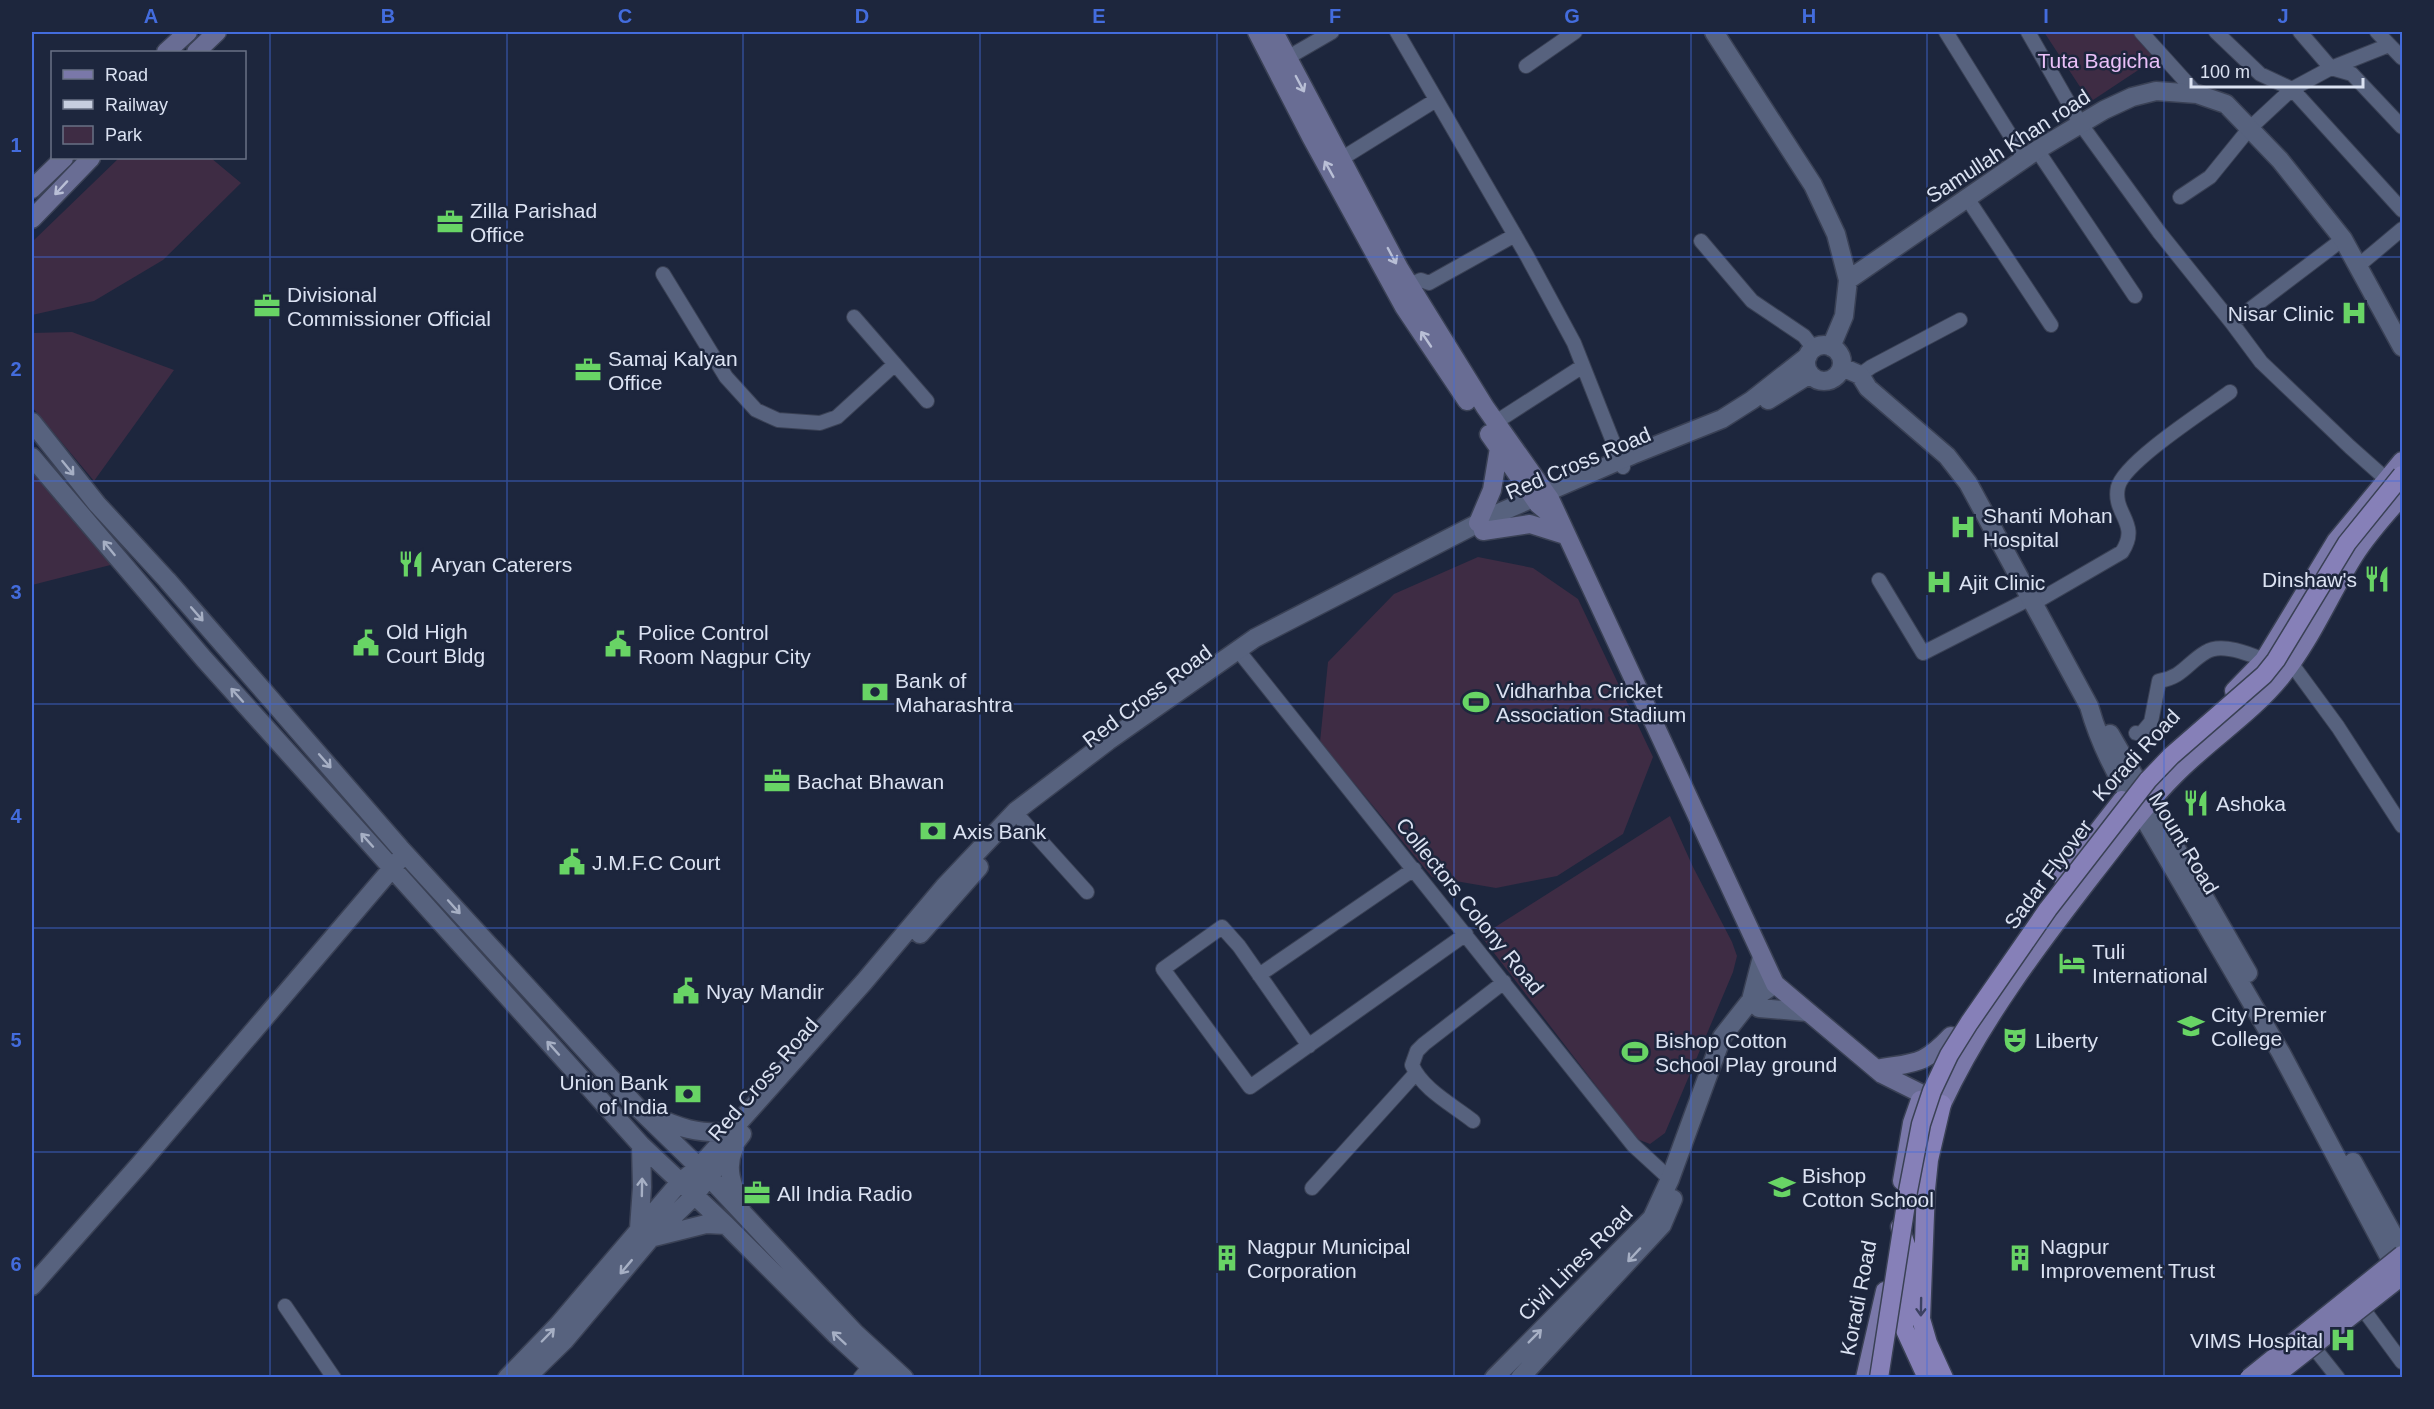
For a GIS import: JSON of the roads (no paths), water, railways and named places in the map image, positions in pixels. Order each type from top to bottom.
[{"type":"highway","name":"Sadar Flyover","points":[[1879,1377],[1908,1191],[1921,1124],[1932,1091],[1950,1055],[1969,1023],[2043,917],[2148,780],[2171,756],[2264,675],[2276,660],[2348,543],[2400,471]]},
{"type":"highway","name":"Sadar Flyover","points":[[1890,1377],[1904,1270],[1928,1127],[1941,1090],[1961,1052],[2036,937],[2130,815],[2179,757],[2272,679],[2306,628],[2333,578],[2400,471]]},
{"type":"highway","points":[[1927,1377],[1922,1348],[1921,1319],[1923,1245],[1929,1160],[1942,1104]]},
{"type":"highway","points":[[1896,1215],[1910,1257],[1904,1328],[1944,1377]]},
{"type":"main road","points":[[167,51],[188,32]]},
{"type":"main road","points":[[197,51],[217,32]]},
{"type":"main road","points":[[1257,32],[1311,137],[1404,307],[1499,448],[1542,498]]},
{"type":"main road","points":[[1274,32],[1409,285],[1562,528],[1606,615],[1762,957],[1780,989],[1876,1069],[1921,1096],[1942,1104],[1954,1078],[1997,1008],[2062,914],[2146,808],[2203,747],[2259,699],[2291,663],[2310,635],[2355,554],[2403,496]]},
{"type":"main road","points":[[32,189],[63,159]]},
{"type":"main road","points":[[32,219],[90,159]]},
{"type":"main road","points":[[1499,448],[1492,490],[1480,527],[1530,524],[1562,528]]},
{"type":"main road","name":"Koradi Road","points":[[1865,1377],[1884,1296],[1912,1123],[1934,1066],[1951,1036],[2054,887],[2132,787],[2164,752],[2246,680],[2264,660],[2336,541],[2400,471]]},
{"type":"main road","points":[[1876,1069],[1912,1064],[1933,1056],[1951,1036]]},
{"type":"main road","points":[[2240,1377],[2400,1252]]},
{"type":"main road","points":[[2249,1377],[2400,1252]]},
{"type":"main road","points":[[2272,1377],[2403,1276]]},
{"type":"main road","points":[[2282,1377],[2403,1282]]},
{"type":"street","points":[[1287,58],[1332,32]]},
{"type":"street","points":[[1397,32],[1574,343],[1622,464]]},
{"type":"street","points":[[1526,66],[1575,32]]},
{"type":"street","points":[[1714,32],[1813,186],[1836,234],[1848,279],[1844,316],[1816,356]]},
{"type":"street","points":[[1946,32],[2031,155],[2135,296]]},
{"type":"street","points":[[2028,32],[2080,123],[2159,232],[2261,362],[2350,447],[2400,471]]},
{"type":"street","points":[[2141,32],[2198,94]]},
{"type":"street","points":[[2216,32],[2260,74],[2292,89],[2403,210]]},
{"type":"street","points":[[2300,32],[2331,68],[2352,74],[2403,127]]},
{"type":"street","points":[[2378,32],[2403,58]]},
{"type":"street","points":[[2180,197],[2210,177],[2249,129],[2292,89],[2331,68],[2389,45]]},
{"type":"street","name":"Samullah Khan road","points":[[1848,279],[2080,123],[2132,97],[2156,91],[2198,94],[2226,104],[2280,160],[2343,239],[2403,347]]},
{"type":"street","points":[[1341,159],[1436,100]]},
{"type":"street","points":[[1967,198],[2051,325]]},
{"type":"street","points":[[2358,266],[2403,229]]},
{"type":"street","points":[[1409,285],[1420,280],[1430,283],[1515,236]]},
{"type":"street","points":[[2232,323],[2343,239]]},
{"type":"street","points":[[1701,241],[1752,301],[1804,336],[1816,356]]},
{"type":"street","points":[[663,274],[726,377],[756,410],[778,420],[820,423],[837,417],[895,364]]},
{"type":"street","points":[[854,317],[927,401]]},
{"type":"street","points":[[1864,381],[1871,367],[1960,320]]},
{"type":"street","points":[[1816,356],[1841,356],[1839,372]]},
{"type":"street","name":"Mount Road","points":[[1816,356],[1818,380],[1826,381],[1839,372],[1864,381],[1947,456],[1968,483],[2090,706],[2098,736],[2211,906],[2400,1252]]},
{"type":"street","name":"Red Cross Road","points":[[507,1377],[645,1234],[694,1196],[704,1172],[734,1136],[868,986],[1022,820],[1241,654],[1480,527],[1622,464],[1735,422],[1816,356]]},
{"type":"street","points":[[1496,422],[1583,366]]},
{"type":"street","points":[[1879,580],[1923,653],[2032,601],[2122,552],[2129,541],[2130,529],[2120,508],[2118,488],[2125,473],[2230,392]]},
{"type":"street","points":[[32,422],[97,504],[167,580],[405,853],[639,1109],[704,1172],[855,1333],[903,1377]]},
{"type":"street","points":[[32,457],[204,659],[640,1145],[726,1225],[835,1334],[871,1374]]},
{"type":"street","points":[[868,986],[944,887],[1016,811],[1108,741],[1255,638],[1480,527]]},
{"type":"street","points":[[2136,733],[2141,734],[2151,722],[2159,681],[2173,679],[2208,650],[2237,650],[2264,660]]},
{"type":"street","name":"Collectors Colony Road","points":[[1241,654],[1633,1145],[1670,1179]]},
{"type":"street","points":[[2291,663],[2338,728],[2403,826]]},
{"type":"street","points":[[1022,820],[1087,892]]},
{"type":"street","points":[[32,1286],[140,1164],[405,853]]},
{"type":"street","points":[[1258,975],[1414,868]]},
{"type":"street","points":[[1309,1046],[1222,927],[1163,969],[1250,1087],[1309,1046],[1466,934]]},
{"type":"street","points":[[1520,1377],[1662,1225],[1682,1181],[1703,1108],[1734,1039],[1755,1004],[1762,957]]},
{"type":"street","points":[[1473,1120],[1425,1083],[1412,1065],[1417,1051],[1424,1044],[1504,982]]},
{"type":"street","points":[[1755,1004],[1780,989]]},
{"type":"street","points":[[1755,1004],[1807,1012]]},
{"type":"street","name":"Civil Lines Road","points":[[1494,1377],[1652,1218],[1670,1179],[1722,1037],[1755,1004]]},
{"type":"street","points":[[1312,1188],[1416,1073]]},
{"type":"street","points":[[639,1109],[684,1130],[734,1136],[729,1160],[732,1185],[750,1223]]},
{"type":"street","points":[[640,1145],[645,1234],[706,1224],[726,1225]]},
{"type":"street","name":"Red Cross Road","points":[[526,1377],[565,1340],[645,1234],[680,1182],[704,1172]]},
{"type":"street","points":[[2400,1252],[2403,1282]]},
{"type":"street","points":[[285,1306],[334,1377]]},
{"type":"street","points":[[2366,1312],[2403,1362]]},
{"type":"street","points":[[2315,1349],[2338,1377]]},
{"type":"railway","points":[[2253,1378],[2402,1258]]},
{"type":"place","name":"Zilla Parishad Office","points":[[450,222]]},
{"type":"place","name":"Divisional Commissioner Official","points":[[267,306]]},
{"type":"place","name":"Nisar Clinic","points":[[2354,313]]},
{"type":"place","name":"Samaj Kalyan Office","points":[[588,370]]},
{"type":"place","name":"Shanti Mohan Hospital","points":[[1963,527]]},
{"type":"place","name":"Aryan Caterers","points":[[411,564]]},
{"type":"place","name":"Dinshaw's","points":[[2377,579]]},
{"type":"place","name":"Ajit Clinic","points":[[1939,582]]},
{"type":"place","name":"Old High Court Bldg","points":[[366,643]]},
{"type":"place","name":"Police Control Room Nagpur City","points":[[618,644]]},
{"type":"place","name":"Bank of Maharashtra","points":[[875,692]]},
{"type":"place","name":"Vidharhba Cricket Association Stadium","points":[[1476,702]]},
{"type":"place","name":"Bachat Bhawan","points":[[777,781]]},
{"type":"place","name":"Ashoka","points":[[2196,803]]},
{"type":"place","name":"Axis Bank","points":[[933,831]]},
{"type":"place","name":"J.M.F.C Court","points":[[572,862]]},
{"type":"place","name":"Tuli International","points":[[2072,963]]},
{"type":"place","name":"Nyay Mandir","points":[[686,991]]},
{"type":"place","name":"City Premier College","points":[[2191,1026]]},
{"type":"place","name":"Liberty","points":[[2015,1040]]},
{"type":"place","name":"Bishop Cotton School Play ground","points":[[1635,1052]]},
{"type":"place","name":"Union Bank of India","points":[[688,1094]]},
{"type":"place","name":"Bishop Cotton School","points":[[1782,1187]]},
{"type":"place","name":"All India Radio","points":[[757,1193]]},
{"type":"place","name":"Nagpur Municipal Corporation","points":[[1227,1258]]},
{"type":"place","name":"Nagpur Improvement Trust","points":[[2020,1258]]},
{"type":"place","name":"VIMS Hospital","points":[[2343,1340]]},
{"type":"park label","name":"Tuta Bagicha","points":[[2099,60]]}]
